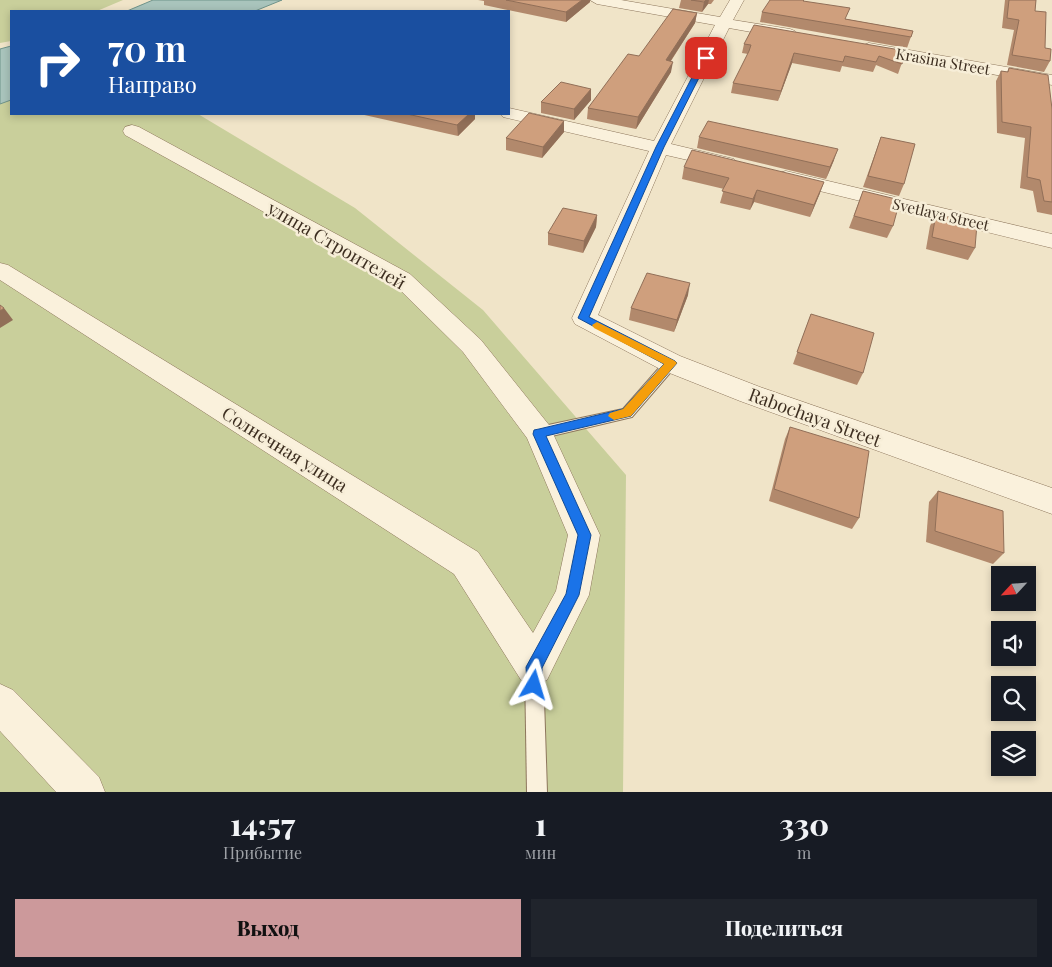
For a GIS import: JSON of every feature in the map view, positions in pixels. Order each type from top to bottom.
[{"type":"street","points":[[597,0],[801,36]]},
{"type":"street","points":[[660,147],[737,0]]},
{"type":"street","name":"Krasina Street","points":[[859,46],[1052,80]]},
{"type":"street","name":"Svetlaya Street","points":[[510,113],[660,147],[1052,241]]},
{"type":"street","name":"улица Строителей","points":[[132,131],[402,279],[472,346],[539,434],[584,535],[572,595],[534,667]]},
{"type":"street","name":"Rabochaya Street","points":[[660,147],[584,318],[671,363],[750,394],[1052,501]]},
{"type":"street","name":"Солнечная улица","points":[[0,270],[466,563],[534,667]]},
{"type":"street","points":[[0,703],[84,792]]},
{"type":"lane","points":[[539,434],[627,413],[671,363]]},
{"type":"lane","points":[[534,667],[537,792]]},
{"type":"green space","points":[[0,0],[123,0],[99,10],[10,10],[10,41],[0,43]]},
{"type":"green space","points":[[10,95],[10,115],[200,115],[355,208],[483,310],[626,475],[623,792],[0,792],[0,98]]},
{"type":"water","points":[[153,0],[282,0],[257,10],[129,10]]},
{"type":"water","points":[[10,46],[10,100],[0,104],[0,49]]},
{"type":"building","points":[[506,0],[582,0],[566,12]]},
{"type":"building","points":[[770,0],[804,0],[850,8],[845,19],[913,31],[911,37],[762,12]]},
{"type":"building","points":[[1009,0],[1036,0],[1035,11],[1046,12],[1045,48],[1051,49],[1050,61],[1012,55],[1019,20],[1007,18]]},
{"type":"building","points":[[673,9],[697,13],[666,60],[673,62],[638,117],[588,108],[628,54],[639,56]]},
{"type":"building","points":[[754,25],[906,51],[902,64],[879,56],[876,62],[845,56],[843,62],[794,53],[781,91],[733,83],[749,51],[751,45],[744,44]]},
{"type":"building","points":[[1009,68],[1048,75],[1052,109],[1052,202],[1044,201],[1040,180],[1027,177],[1031,127],[1002,122],[1001,71],[1008,72]]},
{"type":"building","points":[[561,82],[591,89],[574,109],[541,102]]},
{"type":"building","points":[[529,113],[564,121],[543,147],[506,138]]},
{"type":"building","points":[[412,115],[468,115],[457,125]]},
{"type":"building","points":[[708,121],[838,149],[830,167],[699,137]]},
{"type":"building","points":[[881,137],[915,144],[904,184],[868,176]]},
{"type":"building","points":[[692,150],[824,182],[814,205],[757,190],[753,199],[722,191],[729,178],[684,167]]},
{"type":"building","points":[[863,191],[900,200],[893,226],[854,216]]},
{"type":"building","points":[[563,208],[597,215],[584,241],[548,233]]},
{"type":"building","points":[[936,214],[977,224],[975,248],[932,237]]},
{"type":"building","points":[[647,273],[690,283],[677,320],[631,308]]},
{"type":"building","points":[[811,314],[874,333],[863,373],[797,352]]},
{"type":"building","points":[[790,427],[869,451],[859,518],[774,489]]},
{"type":"building","points":[[938,491],[1003,511],[1004,553],[935,531]]},
{"type":"slow traffic","points":[[597,325],[671,363],[627,413],[614,416]]},
{"type":"route","points":[[534,685],[534,667],[572,595],[584,535],[539,434],[627,413],[671,363],[584,318],[660,147],[706,58]]}]
